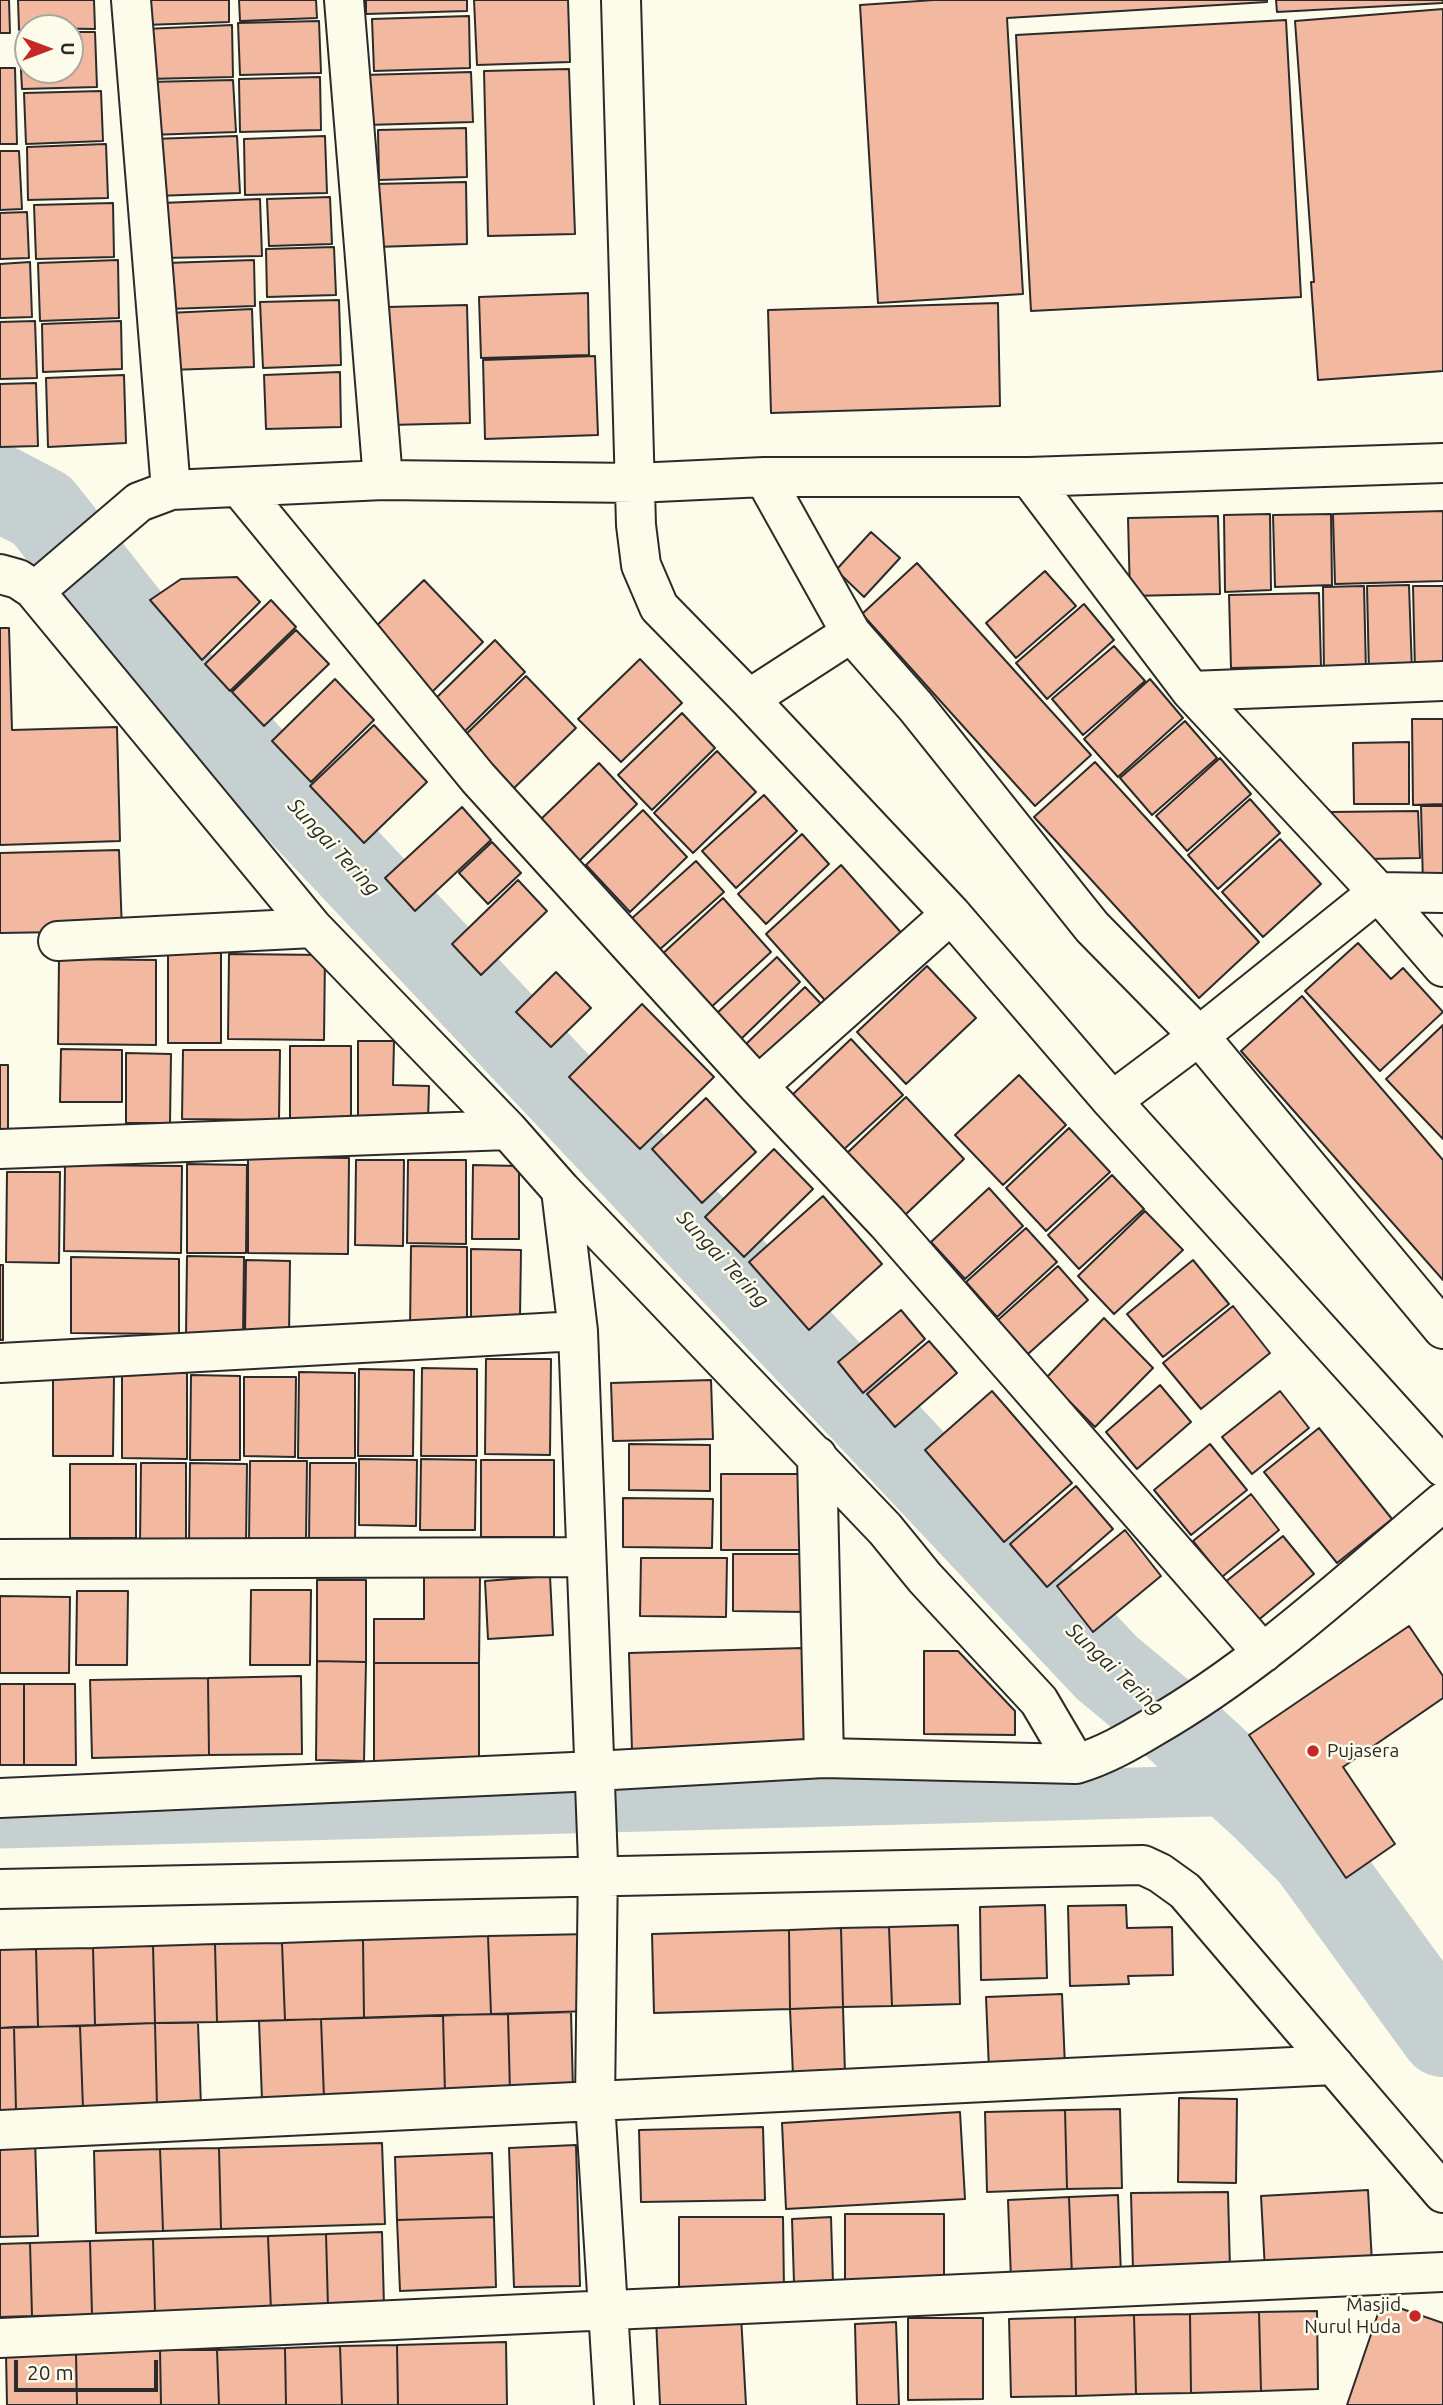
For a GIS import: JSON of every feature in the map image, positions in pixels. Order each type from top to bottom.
[{"type":"street","points":[[131,0],[155,496]]},
{"type":"street","points":[[344,0],[383,480]]},
{"type":"street","points":[[621,0],[638,545],[649,586],[659,607],[951,914],[1112,1101],[1440,1457]]},
{"type":"street","points":[[1088,1761],[1039,1701],[925,1578],[885,1529],[817,1455],[313,928],[25,583],[155,496],[240,488],[383,480],[635,483],[764,477],[1029,477],[1443,463]]},
{"type":"street","points":[[764,477],[851,633],[916,707],[1091,927],[1199,1036],[1443,1329]]},
{"type":"street","points":[[1029,477],[1191,691],[1378,892],[1443,967]]},
{"type":"street","points":[[240,488],[478,778],[758,1086],[887,1223],[1263,1653]]},
{"type":"street","points":[[749,699],[851,633]]},
{"type":"street","points":[[1191,691],[1443,681]]},
{"type":"street","points":[[1112,1101],[1199,1036],[1378,892],[1443,893]]},
{"type":"street","points":[[758,1086],[951,914]]},
{"type":"street","points":[[58,941],[313,928]]},
{"type":"street","points":[[0,1149],[508,1130]]},
{"type":"street","points":[[561,1190],[578,1331],[596,1777],[595,2102],[614,2405]]},
{"type":"street","points":[[0,1363],[578,1331]]},
{"type":"street","points":[[817,1455],[824,1758]]},
{"type":"street","points":[[0,1798],[596,1777],[824,1758],[1088,1761],[1181,1711],[1263,1653],[1443,1502]]},
{"type":"street","points":[[0,1559],[586,1557]]},
{"type":"street","points":[[0,1889],[597,1869],[1143,1866],[1160,1873],[1185,1891],[1443,2193]]},
{"type":"street","points":[[0,2130],[1334,2065]]},
{"type":"street","points":[[0,2338],[1443,2272]]},
{"type":"building","points":[[0,0],[9,0],[10,33],[0,33]]},
{"type":"building","points":[[18,0],[94,0],[95,29],[84,29],[84,14],[18,14]]},
{"type":"building","points":[[144,0],[229,0],[229,22],[145,25]]},
{"type":"building","points":[[239,0],[316,0],[317,18],[240,21]]},
{"type":"building","points":[[366,0],[467,0],[467,11],[366,14]]},
{"type":"building","points":[[474,0],[568,0],[570,62],[477,65]]},
{"type":"building","points":[[934,0],[1267,2],[1007,18],[1023,294],[878,303],[860,5]]},
{"type":"building","points":[[1276,0],[1443,0],[1443,3],[1277,12]]},
{"type":"building","points":[[1443,9],[1443,371],[1318,380],[1311,282],[1314,282],[1295,21]]},
{"type":"building","points":[[469,16],[470,68],[374,71],[372,19]]},
{"type":"building","points":[[1286,20],[1301,297],[1031,311],[1016,35]]},
{"type":"building","points":[[319,21],[321,73],[240,75],[238,23]]},
{"type":"building","points":[[232,25],[233,77],[147,79],[145,29]]},
{"type":"building","points":[[84,32],[95,32],[97,87],[22,89],[22,84],[84,84]]},
{"type":"building","points":[[0,68],[14,68],[17,144],[0,144]]},
{"type":"building","points":[[569,69],[575,234],[488,236],[484,71]]},
{"type":"building","points":[[471,72],[473,122],[366,125],[364,75]]},
{"type":"building","points":[[320,77],[321,130],[240,132],[239,79]]},
{"type":"building","points":[[233,80],[236,132],[149,135],[148,82]]},
{"type":"building","points":[[101,91],[103,141],[26,144],[24,93]]},
{"type":"building","points":[[466,128],[467,177],[379,180],[378,130]]},
{"type":"building","points":[[237,136],[240,193],[155,196],[153,139]]},
{"type":"building","points":[[325,136],[327,193],[245,195],[244,139]]},
{"type":"building","points":[[106,144],[108,198],[28,200],[27,147]]},
{"type":"building","points":[[0,151],[19,151],[22,209],[0,210]]},
{"type":"building","points":[[466,182],[467,244],[376,247],[374,184]]},
{"type":"building","points":[[330,197],[332,244],[269,246],[267,199]]},
{"type":"building","points":[[260,199],[262,256],[163,258],[161,203]]},
{"type":"building","points":[[113,203],[114,257],[36,259],[34,205]]},
{"type":"building","points":[[27,212],[29,258],[0,259],[0,213]]},
{"type":"building","points":[[334,247],[336,295],[267,297],[266,249]]},
{"type":"building","points":[[118,260],[119,318],[40,321],[38,263]]},
{"type":"building","points":[[254,260],[255,306],[167,309],[166,263]]},
{"type":"building","points":[[30,262],[32,317],[0,318],[0,264]]},
{"type":"building","points":[[588,293],[589,355],[481,358],[479,297]]},
{"type":"building","points":[[339,300],[341,365],[263,368],[260,302]]},
{"type":"building","points":[[998,303],[1000,406],[771,413],[768,310]]},
{"type":"building","points":[[467,305],[470,423],[390,425],[387,307]]},
{"type":"building","points":[[252,309],[254,367],[170,370],[168,313]]},
{"type":"building","points":[[35,321],[37,378],[0,379],[0,322]]},
{"type":"building","points":[[121,321],[122,369],[43,372],[42,324]]},
{"type":"building","points":[[595,356],[598,435],[485,439],[483,360]]},
{"type":"building","points":[[340,372],[341,427],[266,429],[264,375]]},
{"type":"building","points":[[124,375],[126,443],[48,447],[46,378]]},
{"type":"building","points":[[36,383],[38,446],[0,447],[0,384]]},
{"type":"building","points":[[1443,511],[1443,581],[1335,584],[1333,514]]},
{"type":"building","points":[[1270,514],[1271,590],[1225,592],[1224,515]]},
{"type":"building","points":[[1331,514],[1332,585],[1275,587],[1273,515]]},
{"type":"building","points":[[1218,516],[1220,594],[1130,596],[1128,518]]},
{"type":"building","points":[[871,532],[900,558],[864,597],[836,570]]},
{"type":"building","points":[[917,563],[1091,755],[1035,806],[862,614]]},
{"type":"building","points":[[1045,571],[1076,606],[1016,658],[986,623]]},
{"type":"building","points":[[237,577],[260,602],[202,660],[150,600],[181,579]]},
{"type":"building","points":[[424,580],[483,642],[429,695],[369,633]]},
{"type":"building","points":[[1409,585],[1412,672],[1369,673],[1367,586]]},
{"type":"building","points":[[1364,586],[1366,673],[1324,674],[1323,587]]},
{"type":"building","points":[[1413,586],[1443,586],[1443,670],[1415,671]]},
{"type":"building","points":[[1319,593],[1321,666],[1231,668],[1229,595]]},
{"type":"building","points":[[271,600],[296,627],[230,691],[205,664]]},
{"type":"building","points":[[1084,604],[1114,640],[1047,699],[1016,663]]},
{"type":"building","points":[[0,628],[9,628],[12,730],[117,727],[120,841],[0,845]]},
{"type":"building","points":[[296,630],[329,664],[264,726],[232,692]]},
{"type":"building","points":[[495,640],[525,672],[457,739],[427,707]]},
{"type":"building","points":[[1114,646],[1145,681],[1083,735],[1052,699]]},
{"type":"building","points":[[640,659],[682,703],[621,762],[578,719]]},
{"type":"building","points":[[526,676],[576,728],[510,792],[460,740]]},
{"type":"building","points":[[335,679],[374,720],[311,782],[272,741]]},
{"type":"building","points":[[1150,679],[1183,718],[1118,777],[1084,739]]},
{"type":"building","points":[[682,713],[715,748],[652,810],[618,775]]},
{"type":"building","points":[[1412,719],[1443,719],[1443,804],[1413,805]]},
{"type":"building","points":[[1185,721],[1217,758],[1152,815],[1120,778]]},
{"type":"building","points":[[374,725],[427,782],[364,843],[310,786]]},
{"type":"building","points":[[1409,742],[1409,804],[1354,804],[1353,743]]},
{"type":"building","points":[[717,751],[756,792],[693,853],[654,813]]},
{"type":"building","points":[[1220,758],[1251,794],[1187,851],[1156,816]]},
{"type":"building","points":[[1095,762],[1259,942],[1199,998],[1034,817]]},
{"type":"building","points":[[599,763],[637,804],[576,864],[538,822]]},
{"type":"building","points":[[764,795],[797,831],[736,888],[702,851]]},
{"type":"building","points":[[1250,799],[1280,833],[1218,889],[1188,855]]},
{"type":"building","points":[[1421,806],[1443,806],[1443,885],[1423,885]]},
{"type":"building","points":[[462,807],[491,840],[415,911],[385,878]]},
{"type":"building","points":[[643,810],[687,857],[630,912],[586,865]]},
{"type":"building","points":[[1418,811],[1420,858],[1368,859],[1330,812]]},
{"type":"building","points":[[802,834],[829,864],[766,924],[738,894]]},
{"type":"building","points":[[1280,839],[1321,884],[1263,937],[1222,892]]},
{"type":"building","points":[[492,842],[521,873],[488,904],[459,873]]},
{"type":"building","points":[[119,850],[122,931],[0,933],[0,853]]},
{"type":"building","points":[[696,861],[724,892],[658,951],[630,920]]},
{"type":"building","points":[[841,865],[905,937],[830,1006],[766,934]]},
{"type":"building","points":[[518,880],[547,911],[481,975],[452,944]]},
{"type":"building","points":[[723,898],[771,952],[707,1011],[659,957]]},
{"type":"building","points":[[1358,943],[1391,979],[1403,968],[1443,1012],[1380,1071],[1305,991]]},
{"type":"building","points":[[168,952],[221,953],[221,1043],[168,1043]]},
{"type":"building","points":[[229,954],[325,955],[324,1040],[228,1039]]},
{"type":"building","points":[[777,957],[800,982],[740,1040],[716,1014]]},
{"type":"building","points":[[59,959],[156,960],[156,1045],[58,1044]]},
{"type":"building","points":[[927,966],[976,1018],[906,1084],[857,1032]]},
{"type":"building","points":[[556,972],[591,1008],[551,1047],[516,1012]]},
{"type":"building","points":[[805,987],[827,1010],[766,1069],[744,1046]]},
{"type":"building","points":[[1302,996],[1443,1160],[1443,1280],[1241,1051]]},
{"type":"building","points":[[642,1004],[714,1077],[640,1149],[569,1077]]},
{"type":"building","points":[[1443,1025],[1443,1139],[1386,1079]]},
{"type":"building","points":[[851,1039],[903,1095],[841,1152],[790,1097]]},
{"type":"building","points":[[358,1041],[394,1041],[393,1085],[429,1086],[428,1121],[358,1121]]},
{"type":"building","points":[[290,1046],[351,1046],[351,1123],[290,1122]]},
{"type":"building","points":[[61,1049],[122,1050],[122,1102],[60,1102]]},
{"type":"building","points":[[183,1050],[280,1050],[279,1120],[182,1119]]},
{"type":"building","points":[[126,1053],[171,1054],[170,1123],[126,1123]]},
{"type":"building","points":[[0,1065],[8,1065],[8,1136],[0,1136]]},
{"type":"building","points":[[1019,1075],[1066,1125],[1003,1185],[955,1135]]},
{"type":"building","points":[[906,1097],[964,1159],[904,1216],[846,1154]]},
{"type":"building","points":[[706,1098],[756,1152],[702,1203],[652,1149]]},
{"type":"building","points":[[1069,1128],[1110,1172],[1046,1231],[1006,1188]]},
{"type":"building","points":[[774,1149],[813,1189],[744,1257],[705,1217]]},
{"type":"building","points":[[248,1157],[349,1158],[348,1254],[248,1253]]},
{"type":"building","points":[[356,1160],[404,1160],[403,1246],[355,1245]]},
{"type":"building","points":[[408,1160],[466,1160],[466,1244],[407,1243]]},
{"type":"building","points":[[187,1164],[247,1165],[246,1253],[187,1253]]},
{"type":"building","points":[[65,1165],[182,1166],[181,1253],[64,1251]]},
{"type":"building","points":[[473,1165],[519,1166],[519,1239],[472,1239]]},
{"type":"building","points":[[7,1172],[60,1172],[59,1263],[6,1262]]},
{"type":"building","points":[[1112,1175],[1144,1209],[1079,1269],[1048,1235]]},
{"type":"building","points":[[989,1188],[1023,1226],[965,1279],[931,1242]]},
{"type":"building","points":[[823,1196],[882,1264],[809,1330],[749,1262]]},
{"type":"building","points":[[1145,1211],[1183,1250],[1114,1314],[1078,1276]]},
{"type":"building","points":[[1026,1228],[1057,1262],[997,1317],[966,1282]]},
{"type":"building","points":[[411,1246],[467,1247],[467,1330],[410,1330]]},
{"type":"building","points":[[471,1249],[521,1250],[520,1317],[471,1317]]},
{"type":"building","points":[[187,1256],[244,1257],[243,1337],[186,1336]]},
{"type":"building","points":[[71,1257],[179,1259],[179,1334],[71,1333]]},
{"type":"building","points":[[246,1260],[290,1261],[289,1337],[245,1336]]},
{"type":"building","points":[[1193,1260],[1229,1304],[1163,1357],[1127,1314]]},
{"type":"building","points":[[0,1265],[3,1265],[3,1340],[0,1340]]},
{"type":"building","points":[[1058,1266],[1088,1300],[1028,1354],[998,1320]]},
{"type":"building","points":[[1233,1306],[1270,1353],[1201,1409],[1163,1363]]},
{"type":"building","points":[[901,1310],[925,1339],[863,1393],[838,1362]]},
{"type":"building","points":[[1104,1318],[1153,1368],[1095,1427],[1046,1378]]},
{"type":"building","points":[[929,1341],[957,1373],[895,1427],[867,1394]]},
{"type":"building","points":[[486,1359],[551,1359],[550,1455],[485,1454]]},
{"type":"building","points":[[422,1368],[477,1369],[477,1456],[421,1456]]},
{"type":"building","points":[[359,1369],[414,1370],[413,1456],[358,1456]]},
{"type":"building","points":[[299,1372],[355,1373],[355,1458],[298,1458]]},
{"type":"building","points":[[122,1373],[187,1373],[187,1459],[122,1458]]},
{"type":"building","points":[[53,1375],[114,1375],[113,1456],[53,1456]]},
{"type":"building","points":[[191,1375],[240,1376],[240,1460],[190,1460]]},
{"type":"building","points":[[244,1377],[296,1377],[295,1457],[244,1456]]},
{"type":"building","points":[[711,1380],[713,1439],[613,1441],[611,1383]]},
{"type":"building","points":[[1160,1385],[1191,1422],[1137,1469],[1106,1432]]},
{"type":"building","points":[[992,1391],[1072,1483],[1004,1542],[925,1450]]},
{"type":"building","points":[[1280,1391],[1309,1428],[1252,1474],[1222,1437]]},
{"type":"building","points":[[1319,1428],[1392,1519],[1337,1563],[1264,1472]]},
{"type":"building","points":[[629,1444],[710,1445],[710,1491],[629,1490]]},
{"type":"building","points":[[1210,1444],[1247,1490],[1191,1535],[1154,1490]]},
{"type":"building","points":[[359,1459],[417,1460],[416,1526],[359,1525]]},
{"type":"building","points":[[421,1459],[476,1460],[475,1530],[420,1530]]},
{"type":"building","points":[[481,1460],[554,1460],[554,1537],[481,1537]]},
{"type":"building","points":[[250,1461],[307,1461],[306,1542],[249,1542]]},
{"type":"building","points":[[141,1463],[186,1463],[186,1544],[140,1543]]},
{"type":"building","points":[[190,1463],[247,1464],[246,1545],[189,1544]]},
{"type":"building","points":[[310,1463],[356,1463],[355,1540],[309,1540]]},
{"type":"building","points":[[70,1464],[136,1464],[136,1538],[70,1538]]},
{"type":"building","points":[[721,1474],[801,1474],[801,1550],[721,1550]]},
{"type":"building","points":[[1076,1486],[1113,1529],[1047,1587],[1010,1544]]},
{"type":"building","points":[[1251,1494],[1279,1530],[1222,1577],[1193,1541]]},
{"type":"building","points":[[623,1498],[713,1499],[712,1548],[623,1547]]},
{"type":"building","points":[[1125,1530],[1161,1576],[1093,1632],[1057,1586]]},
{"type":"building","points":[[1283,1536],[1314,1574],[1256,1622],[1224,1583]]},
{"type":"building","points":[[733,1554],[806,1554],[806,1612],[733,1611]]},
{"type":"building","points":[[641,1558],[727,1558],[726,1617],[640,1616]]},
{"type":"building","points":[[550,1576],[553,1635],[488,1639],[485,1581]]},
{"type":"building","points":[[424,1577],[480,1577],[479,1663],[374,1663],[374,1619],[424,1619]]},
{"type":"building","points":[[317,1580],[366,1580],[366,1662],[317,1661]]},
{"type":"building","points":[[251,1590],[311,1590],[310,1665],[250,1665]]},
{"type":"building","points":[[77,1591],[128,1591],[127,1665],[76,1665]]},
{"type":"building","points":[[0,1596],[70,1597],[69,1673],[0,1673]]},
{"type":"building","name":"Pujasera","points":[[1409,1626],[1443,1676],[1443,1698],[1343,1767],[1395,1844],[1346,1878],[1249,1735]]},
{"type":"building","points":[[802,1648],[805,1744],[632,1751],[629,1653]]},
{"type":"building","points":[[924,1651],[958,1651],[1015,1711],[1015,1735],[924,1734]]},
{"type":"building","points":[[317,1661],[366,1662],[364,1761],[316,1760]]},
{"type":"building","points":[[374,1663],[479,1663],[479,1765],[374,1764]]},
{"type":"building","points":[[301,1676],[302,1754],[209,1755],[208,1678]]},
{"type":"building","points":[[208,1678],[209,1755],[92,1758],[90,1680]]},
{"type":"building","points":[[0,1684],[24,1684],[24,1765],[0,1765]]},
{"type":"building","points":[[24,1684],[75,1684],[76,1765],[24,1765]]},
{"type":"building","points":[[1045,1905],[1047,1978],[981,1980],[980,1907]]},
{"type":"building","points":[[1126,1905],[1127,1928],[1172,1927],[1173,1975],[1128,1976],[1129,1984],[1070,1986],[1068,1906]]},
{"type":"building","points":[[958,1925],[960,2004],[892,2006],[889,1927]]},
{"type":"building","points":[[889,1927],[892,2006],[843,2007],[841,1928]]},
{"type":"building","points":[[841,1928],[843,2007],[790,2009],[789,1930]]},
{"type":"building","points":[[789,1930],[790,2009],[654,2013],[652,1934]]},
{"type":"building","points":[[591,1934],[593,2011],[491,2014],[488,1936]]},
{"type":"building","points":[[488,1936],[491,2014],[364,2018],[363,1940]]},
{"type":"building","points":[[363,1940],[364,2018],[285,2020],[282,1943]]},
{"type":"building","points":[[282,1943],[285,2020],[217,2022],[215,1944]]},
{"type":"building","points":[[215,1944],[217,2022],[155,2023],[153,1946]]},
{"type":"building","points":[[153,1946],[155,2023],[95,2025],[93,1948]]},
{"type":"building","points":[[93,1948],[95,2025],[38,2027],[36,1949]]},
{"type":"building","points":[[36,1949],[38,2027],[0,2028],[0,1950]]},
{"type":"building","points":[[1062,1994],[1065,2067],[989,2070],[986,1997]]},
{"type":"building","points":[[843,2007],[845,2074],[793,2075],[790,2009]]},
{"type":"building","points":[[571,2012],[573,2091],[510,2093],[508,2014]]},
{"type":"building","points":[[508,2014],[510,2093],[445,2094],[443,2015]]},
{"type":"building","points":[[443,2015],[445,2094],[324,2098],[321,2019]]},
{"type":"building","points":[[321,2019],[324,2098],[262,2100],[259,2021]]},
{"type":"building","points":[[155,2023],[198,2023],[201,2106],[157,2107]]},
{"type":"building","points":[[155,2023],[157,2107],[83,2109],[80,2026]]},
{"type":"building","points":[[80,2026],[83,2109],[16,2111],[14,2027]]},
{"type":"building","points":[[14,2027],[16,2111],[0,2111],[0,2028]]},
{"type":"building","points":[[1179,2098],[1237,2099],[1236,2183],[1178,2182]]},
{"type":"building","points":[[1120,2109],[1122,2188],[1067,2189],[1065,2110]]},
{"type":"building","points":[[1065,2110],[1067,2189],[987,2192],[985,2112]]},
{"type":"building","points":[[960,2112],[965,2199],[786,2209],[782,2123]]},
{"type":"building","points":[[763,2127],[765,2200],[641,2202],[639,2130]]},
{"type":"building","points":[[35,2139],[38,2236],[0,2237],[0,2140]]},
{"type":"building","points":[[382,2143],[385,2224],[221,2229],[219,2148]]},
{"type":"building","points":[[576,2145],[580,2286],[514,2287],[509,2148]]},
{"type":"building","points":[[219,2148],[221,2229],[163,2231],[160,2149]]},
{"type":"building","points":[[160,2149],[163,2231],[96,2233],[94,2151]]},
{"type":"building","points":[[492,2153],[494,2217],[397,2220],[395,2157]]},
{"type":"building","points":[[1368,2190],[1372,2263],[1265,2270],[1261,2196]]},
{"type":"building","points":[[1228,2192],[1230,2269],[1133,2271],[1131,2193]]},
{"type":"building","points":[[1118,2195],[1121,2275],[1072,2277],[1069,2197]]},
{"type":"building","points":[[1069,2197],[1072,2277],[1011,2279],[1008,2200]]},
{"type":"building","points":[[845,2214],[944,2214],[944,2291],[845,2291]]},
{"type":"building","points":[[494,2217],[496,2287],[400,2291],[397,2220]]},
{"type":"building","points":[[679,2217],[783,2217],[784,2291],[679,2291]]},
{"type":"building","points":[[831,2217],[833,2283],[794,2283],[792,2219]]},
{"type":"building","points":[[382,2232],[384,2306],[328,2308],[326,2234]]},
{"type":"building","points":[[326,2234],[328,2308],[271,2310],[268,2236]]},
{"type":"building","points":[[268,2236],[271,2310],[155,2313],[153,2239]]},
{"type":"building","points":[[153,2239],[155,2313],[92,2315],[90,2241]]},
{"type":"building","points":[[90,2241],[92,2315],[32,2316],[30,2243]]},
{"type":"building","points":[[30,2243],[32,2316],[0,2317],[0,2244]]},
{"type":"building","points":[[1382,2302],[1443,2323],[1443,2405],[1347,2405]]},
{"type":"building","points":[[1317,2311],[1318,2389],[1261,2391],[1259,2312]]},
{"type":"building","points":[[1259,2312],[1261,2391],[1191,2393],[1190,2314]]},
{"type":"building","points":[[1190,2314],[1191,2393],[1136,2394],[1134,2315]]},
{"type":"building","points":[[741,2315],[746,2405],[660,2405],[656,2319]]},
{"type":"building","points":[[1134,2315],[1136,2394],[1076,2396],[1075,2317]]},
{"type":"building","points":[[1075,2317],[1076,2396],[1011,2397],[1009,2319]]},
{"type":"building","points":[[908,2318],[983,2318],[983,2399],[908,2400]]},
{"type":"building","points":[[896,2322],[899,2405],[857,2405],[855,2324]]},
{"type":"building","points":[[506,2342],[507,2405],[398,2405],[397,2345]]},
{"type":"building","points":[[397,2345],[398,2405],[342,2405],[340,2346]]},
{"type":"building","points":[[340,2346],[342,2405],[286,2405],[285,2348]]},
{"type":"building","points":[[285,2348],[286,2405],[219,2405],[217,2350]]},
{"type":"building","points":[[160,2350],[161,2405],[77,2405],[76,2353]]},
{"type":"building","points":[[160,2350],[217,2350],[219,2405],[161,2405]]},
{"type":"building","points":[[76,2353],[77,2405],[7,2405],[6,2354]]},
{"type":"waterway","name":"Sungai Tering","points":[[0,488],[42,510],[172,675],[1107,1668],[1177,1726],[1312,1854],[1443,2034]]},
{"type":"waterway","points":[[0,1823],[1247,1790]]},
{"type":"place","name":"Pujasera","points":[[1313,1751]]},
{"type":"place","name":"Masjid Nurul Huda","points":[[1415,2316]]}]
